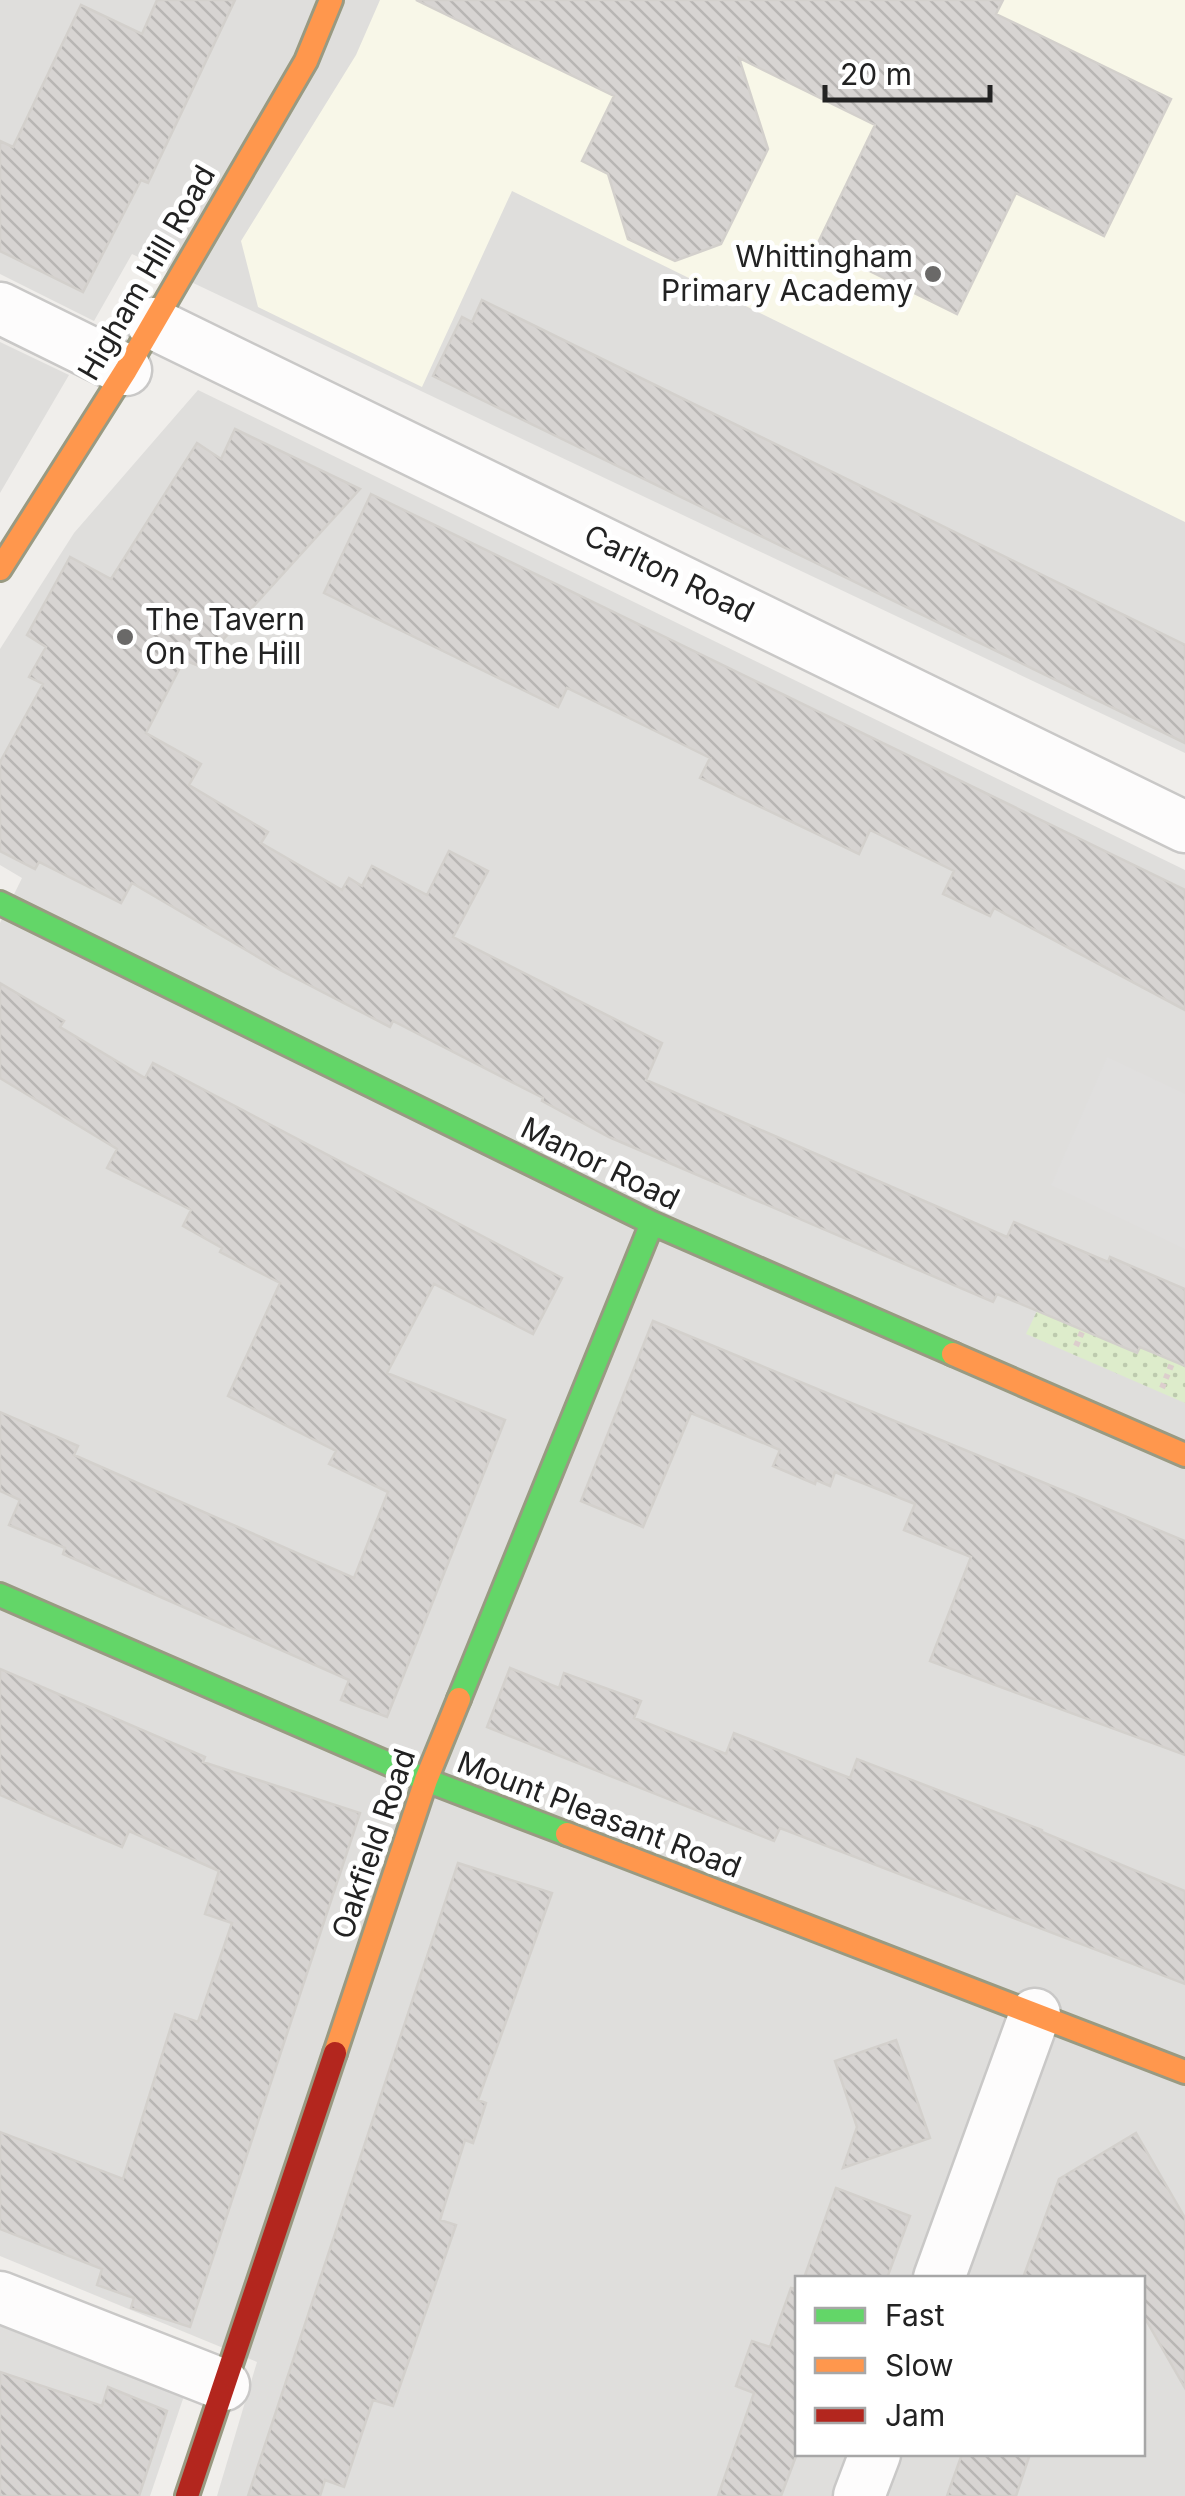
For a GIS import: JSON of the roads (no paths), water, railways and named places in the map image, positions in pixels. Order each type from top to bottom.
[{"type":"street","name":"Higham Hill Road","points":[[0,570],[126,370],[306,61],[331,0]]},
{"type":"street","points":[[0,308],[126,370]]},
{"type":"street","name":"Carlton Road","points":[[152,323],[1185,826]]},
{"type":"street","name":"Manor Road","points":[[0,903],[652,1223],[1185,1456]]},
{"type":"street","name":"Oakfield Road","points":[[187,2496],[426,1780],[652,1223]]},
{"type":"street","name":"Mount Pleasant Road","points":[[0,1594],[426,1780],[1185,2072]]},
{"type":"street","points":[[939,2276],[1036,2014]]},
{"type":"street","points":[[0,2297],[224,2385]]},
{"type":"street","points":[[859,2496],[873,2456]]},
{"type":"place","name":"Whittingham Primary Academy","points":[[933,274]]},
{"type":"place","name":"The Tavern On The Hill","points":[[125,637]]}]
